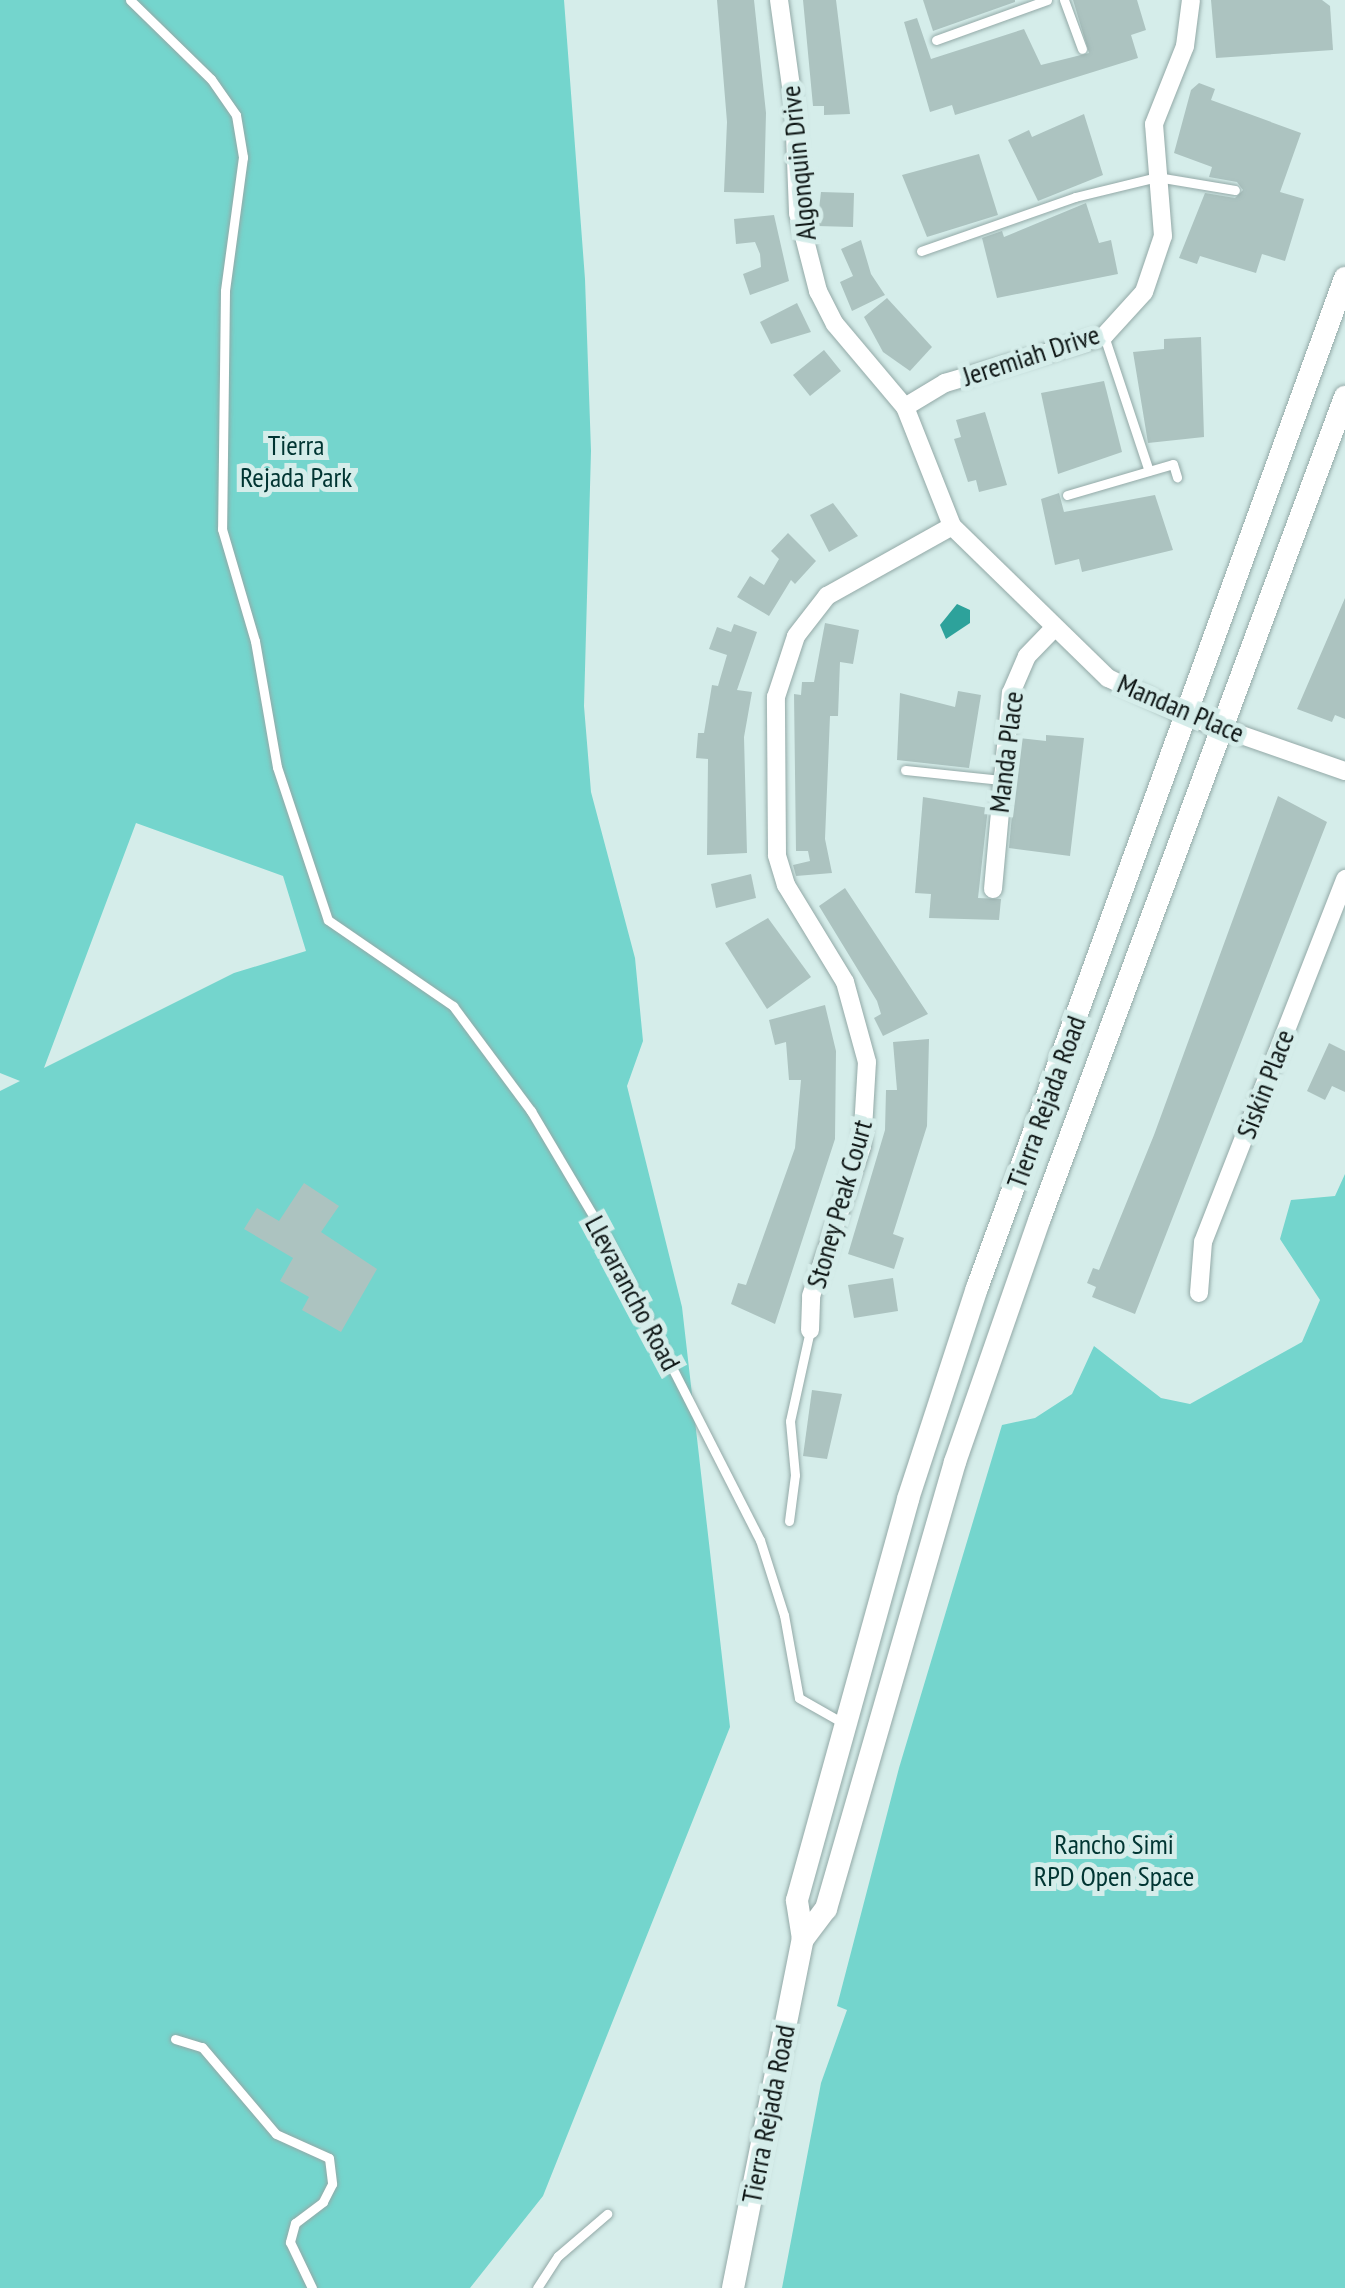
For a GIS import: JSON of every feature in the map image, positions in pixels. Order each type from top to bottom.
[{"type":"main road","name":"Tierra Rejada Road","points":[[734,2288],[802,1940],[797,1900],[843,1723],[977,1288],[1345,278]]},
{"type":"main road","name":"Tierra Rejada Road","points":[[802,1940],[826,1908],[955,1462],[1345,397]]},
{"type":"street","name":"Algonquin Drive","points":[[779,0],[794,108],[798,213],[813,276],[834,324],[905,407],[952,526]]},
{"type":"street","name":"Jeremiah Drive","points":[[905,407],[945,382],[1104,336],[1135,304],[1156,265],[1163,221],[1154,124],[1185,46],[1190,0]]},
{"type":"street","name":"Mandan Place","points":[[952,526],[1108,678],[1187,716],[1345,771]]},
{"type":"street","name":"Stoney Peak Court","points":[[810,1330],[812,1296],[862,1146],[867,1062],[845,982],[786,885],[777,856],[776,697],[796,636],[828,596],[952,526]]},
{"type":"street","name":"Manda Place","points":[[993,889],[1001,780],[1017,674],[1054,628]]},
{"type":"street","name":"Siskin Place","points":[[1199,1293],[1204,1242],[1345,879]]},
{"type":"lane","name":"Llevarancho Road","points":[[130,0],[211,79],[236,115],[242,157],[224,292],[222,528],[255,641],[277,767],[328,920],[454,1006],[531,1112],[604,1234],[760,1540],[784,1615],[799,1698],[843,1723]]},
{"type":"lane","points":[[936,40],[1046,0]]},
{"type":"lane","points":[[1064,0],[1082,49]]},
{"type":"lane","points":[[921,252],[1075,197],[1157,176],[1235,190]]},
{"type":"lane","points":[[1104,336],[1149,471]]},
{"type":"lane","points":[[1067,495],[1173,464],[1178,477]]},
{"type":"lane","points":[[905,770],[1001,780]]},
{"type":"lane","points":[[789,1520],[795,1475],[790,1421],[810,1330]]},
{"type":"lane","points":[[176,2039],[202,2048],[276,2134],[329,2158],[332,2184],[323,2202],[296,2223],[290,2242],[312,2288]]},
{"type":"lane","points":[[537,2288],[558,2256],[607,2214]]},
{"type":"green space","name":"Tierra Rejada Park","points":[[0,0],[564,0],[585,279],[591,451],[584,706],[591,792],[635,958],[643,1041],[627,1086],[682,1307],[730,1727],[543,2196],[470,2288],[0,2288],[0,1091],[20,1081],[0,1073]],"holes":[[[136,823],[283,876],[306,951],[234,973],[44,1068]]]},
{"type":"green space","name":"Rancho Simi RPD Open Space","points":[[1345,1174],[1345,2288],[782,2288],[821,2083],[847,2010],[837,2006],[899,1768],[1002,1425],[1035,1418],[1072,1394],[1094,1346],[1161,1398],[1190,1404],[1302,1342],[1320,1300],[1280,1239],[1291,1200],[1335,1196]]},
{"type":"shaded area","points":[[957,604],[970,610],[970,623],[946,639],[940,625]]},
{"type":"building","points":[[717,0],[754,0],[766,113],[764,193],[724,192],[727,122]]},
{"type":"building","points":[[803,0],[836,0],[850,114],[824,115],[824,106],[813,106]]},
{"type":"building","points":[[923,0],[1015,0],[1015,2],[933,31]]},
{"type":"building","points":[[1073,0],[1137,0],[1146,30],[1131,35],[1138,58],[955,115],[952,105],[930,112],[904,22],[917,18],[931,59],[1024,29],[1041,65],[1089,53]]},
{"type":"building","points":[[1211,0],[1322,0],[1330,6],[1333,50],[1216,58]]},
{"type":"building","points":[[1199,83],[1215,89],[1211,100],[1301,133],[1280,192],[1304,199],[1285,261],[1262,254],[1256,273],[1200,256],[1197,264],[1179,258],[1205,193],[1235,198],[1243,190],[1237,182],[1209,177],[1212,167],[1174,153],[1191,90]]},
{"type":"building","points":[[1084,114],[1103,175],[1038,201],[1008,140],[1029,130],[1032,137]]},
{"type":"building","points":[[979,154],[998,215],[927,237],[902,175]]},
{"type":"building","points":[[821,192],[854,193],[853,227],[817,226]]},
{"type":"building","points":[[1086,203],[1099,243],[1111,240],[1118,274],[997,298],[982,238],[1002,231],[1004,237]]},
{"type":"building","points":[[774,215],[789,281],[750,295],[743,274],[761,267],[760,254],[755,242],[736,244],[734,219]]},
{"type":"building","points":[[861,240],[871,274],[885,295],[852,311],[840,282],[853,276],[841,249]]},
{"type":"building","points":[[887,298],[932,347],[910,371],[883,352],[864,317]]},
{"type":"building","points":[[797,303],[811,332],[771,344],[760,322]]},
{"type":"building","points":[[1201,337],[1204,437],[1148,443],[1133,352],[1164,349],[1164,339]]},
{"type":"building","points":[[824,350],[841,371],[810,396],[793,375]]},
{"type":"building","points":[[1104,381],[1122,452],[1058,474],[1041,393]]},
{"type":"building","points":[[985,412],[1007,485],[979,492],[976,480],[968,482],[954,439],[961,437],[956,420]]},
{"type":"building","points":[[1059,493],[1064,512],[1155,495],[1173,550],[1082,572],[1079,559],[1055,565],[1041,499]]},
{"type":"building","points":[[833,503],[858,536],[829,552],[810,515]]},
{"type":"building","points":[[788,533],[816,561],[795,584],[791,580],[769,616],[737,597],[750,576],[764,585],[779,559],[771,551]]},
{"type":"building","points":[[1345,598],[1345,719],[1335,715],[1332,722],[1297,709]]},
{"type":"building","points":[[825,623],[859,630],[853,664],[840,662],[838,716],[830,716],[825,839],[832,873],[796,876],[793,865],[810,861],[808,851],[796,851],[794,694],[801,695],[802,682],[814,682]]},
{"type":"building","points":[[734,624],[757,632],[737,690],[752,692],[744,737],[747,853],[707,855],[708,759],[696,758],[698,733],[704,733],[712,685],[718,686],[727,655],[709,649],[717,627],[731,632]]},
{"type":"building","points":[[958,691],[981,695],[969,768],[897,760],[900,693],[955,707]]},
{"type":"building","points":[[1046,735],[1084,738],[1070,856],[1009,848],[1019,738],[1046,741]]},
{"type":"building","points":[[1278,796],[1327,822],[1135,1314],[1092,1297],[1096,1287],[1087,1283],[1093,1268],[1099,1270],[1154,1135]]},
{"type":"building","points":[[923,797],[988,808],[978,898],[1001,899],[999,920],[929,918],[931,894],[915,893]]},
{"type":"building","points":[[751,874],[756,898],[716,908],[711,884]]},
{"type":"building","points":[[845,888],[928,1014],[883,1036],[874,1018],[881,1014],[877,1001],[819,906]]},
{"type":"building","points":[[768,918],[811,977],[767,1009],[725,943]]},
{"type":"building","points":[[825,1005],[836,1051],[835,1139],[775,1324],[731,1304],[738,1283],[746,1285],[795,1148],[801,1080],[789,1080],[786,1042],[775,1045],[769,1020]]},
{"type":"building","points":[[929,1039],[927,1126],[893,1234],[904,1238],[894,1269],[848,1254],[885,1130],[886,1090],[897,1090],[893,1042]]},
{"type":"building","points":[[1329,1043],[1345,1051],[1345,1092],[1332,1086],[1325,1100],[1307,1091]]},
{"type":"building","points":[[304,1183],[339,1206],[321,1232],[377,1269],[341,1332],[302,1310],[309,1297],[280,1281],[293,1258],[244,1229],[257,1208],[279,1221]]},
{"type":"building","points":[[893,1278],[898,1311],[854,1318],[848,1285]]},
{"type":"building","points":[[812,1390],[842,1394],[827,1459],[803,1456]]}]
